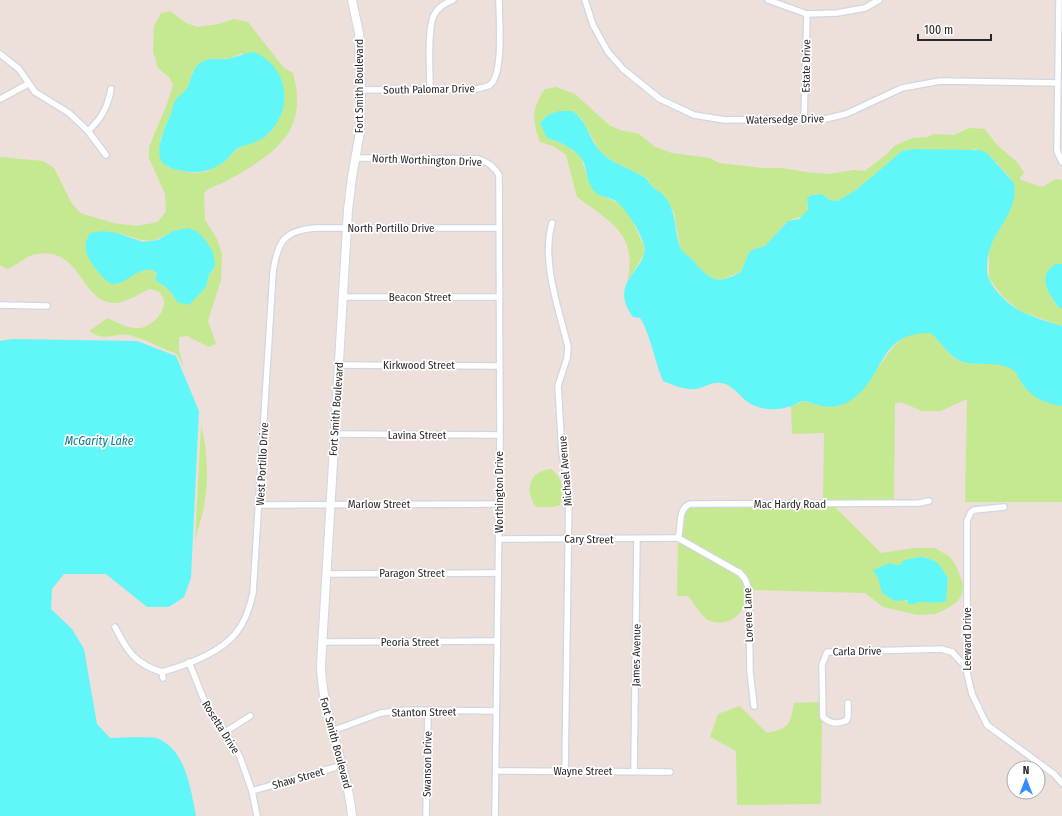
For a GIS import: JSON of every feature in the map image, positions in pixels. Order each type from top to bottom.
[{"type":"street","name":"Fort Smith Boulevard","points":[[352,0],[359,33],[361,90],[360,132],[352,177],[342,297],[322,642],[321,686],[332,731],[343,765],[352,816]]},
{"type":"street","points":[[430,89],[431,22],[434,14],[444,4],[453,0]]},
{"type":"street","name":"South Palomar Drive","points":[[361,90],[476,89],[490,85],[494,80],[499,62],[499,0]]},
{"type":"street","name":"Watersedge Drive","points":[[585,0],[592,25],[608,52],[623,69],[660,99],[694,115],[725,120],[825,119],[846,114],[902,88],[930,82],[1058,83]]},
{"type":"street","points":[[768,0],[807,14],[844,12],[865,8],[879,0]]},
{"type":"street","points":[[1059,0],[1057,151],[1062,162]]},
{"type":"street","name":"Estate Drive","points":[[804,119],[807,14]]},
{"type":"street","points":[[0,54],[19,69],[35,92],[69,113],[88,131],[106,155]]},
{"type":"street","points":[[0,99],[28,84]]},
{"type":"street","points":[[88,131],[101,118],[110,99],[111,89]]},
{"type":"street","name":"North Worthington Drive","points":[[356,158],[479,159],[488,162],[496,169]]},
{"type":"street","name":"Worthington Drive","points":[[495,816],[500,435],[499,175],[496,169]]},
{"type":"street","name":"Michael Avenue","points":[[552,223],[549,231],[549,263],[568,347],[567,358],[558,386],[562,453],[569,489],[565,771]]},
{"type":"street","name":"North Portillo Drive","points":[[285,237],[302,229],[499,228]]},
{"type":"street","name":"West Portillo Drive","points":[[115,627],[127,651],[162,675],[218,649],[236,634],[249,610],[253,594],[273,273],[275,256],[285,237]]},
{"type":"street","name":"Beacon Street","points":[[342,297],[499,297]]},
{"type":"street","points":[[0,305],[48,306]]},
{"type":"street","name":"Kirkwood Street","points":[[339,365],[499,366]]},
{"type":"street","name":"Lavina Street","points":[[334,434],[500,435]]},
{"type":"street","name":"Mac Hardy Road","points":[[678,538],[681,531],[681,514],[683,509],[690,504],[919,503],[929,501]]},
{"type":"street","name":"Marlow Street","points":[[259,505],[499,504]]},
{"type":"street","name":"Leeward Drive","points":[[1004,507],[974,510],[971,512],[967,522],[966,667],[972,694],[987,726],[1054,774],[1062,783]]},
{"type":"street","name":"Cary Street","points":[[499,539],[637,540],[678,538]]},
{"type":"street","name":"Lorene Lane","points":[[678,538],[740,574],[747,583],[749,590],[750,656],[754,706]]},
{"type":"street","name":"James Avenue","points":[[634,770],[637,540]]},
{"type":"street","name":"Paragon Street","points":[[326,574],[498,573]]},
{"type":"street","name":"Peoria Street","points":[[322,642],[497,641]]},
{"type":"street","name":"Carla Drive","points":[[848,702],[848,717],[846,721],[835,724],[827,721],[823,717],[822,665],[827,652],[941,649],[952,652],[966,667]]},
{"type":"street","name":"Rosetta Drive","points":[[189,662],[206,705],[240,757],[252,791],[257,816]]},
{"type":"street","name":"Stanton Street","points":[[332,731],[381,713],[404,710],[496,711]]},
{"type":"street","name":"Swanson Drive","points":[[426,816],[428,711]]},
{"type":"street","points":[[225,732],[250,716]]},
{"type":"street","name":"Shaw Street","points":[[252,791],[343,765]]},
{"type":"street","name":"Wayne Street","points":[[496,771],[634,770],[670,772]]},
{"type":"green space","points":[[170,11],[186,23],[197,27],[219,24],[234,19],[248,22],[284,68],[293,73],[297,93],[296,110],[292,125],[285,138],[262,160],[227,181],[210,188],[204,193],[205,220],[217,239],[222,254],[221,280],[208,321],[216,344],[209,347],[187,336],[179,337],[179,350],[184,368],[177,354],[141,339],[123,334],[105,337],[89,331],[108,318],[128,327],[135,328],[140,328],[150,324],[159,316],[164,305],[164,300],[159,292],[150,289],[118,303],[102,300],[93,293],[72,266],[63,258],[52,254],[33,255],[7,269],[0,265],[0,157],[43,161],[54,168],[71,202],[80,213],[113,223],[137,226],[158,222],[166,211],[165,194],[149,158],[149,147],[167,104],[173,85],[169,77],[158,68],[153,51],[154,26],[161,13]],"holes":[[[242,53],[282,111],[268,135],[237,149],[226,160],[206,172],[192,173],[167,167],[161,160],[160,140],[171,113],[187,89],[193,71],[206,60],[231,58]],[[173,231],[215,266],[209,275],[206,287],[177,302],[168,289],[155,280],[157,274],[153,270],[141,270],[129,278],[117,233],[150,241]]]},
{"type":"green space","points":[[556,87],[575,94],[609,125],[620,130],[639,134],[655,147],[672,153],[710,158],[719,163],[763,168],[782,168],[828,174],[854,170],[865,171],[887,154],[894,146],[912,138],[928,137],[933,134],[954,135],[969,128],[985,129],[996,144],[1018,163],[1024,173],[1020,177],[1021,180],[1042,187],[1056,179],[1062,180],[1062,264],[1056,264],[1054,301],[1059,308],[1062,308],[1062,326],[1020,311],[1003,297],[989,278],[989,252],[994,237],[1009,212],[1014,183],[998,164],[976,149],[963,151],[914,149],[902,151],[856,190],[837,201],[829,200],[818,194],[812,195],[807,202],[808,211],[806,214],[789,221],[766,245],[761,248],[754,249],[741,272],[720,280],[710,279],[692,259],[683,253],[680,247],[674,213],[664,196],[652,186],[647,178],[622,167],[600,152],[581,118],[573,111],[547,138],[567,146],[581,157],[587,176],[595,192],[622,205],[630,216],[644,246],[644,254],[627,282],[630,266],[629,252],[625,240],[610,222],[577,197],[566,155],[553,146],[540,142],[534,121],[535,109],[540,96],[545,89]]},
{"type":"green space","points":[[916,333],[932,333],[950,354],[963,362],[997,364],[1010,367],[1016,372],[1028,390],[1036,397],[1062,406],[1062,502],[965,502],[967,399],[941,411],[922,411],[901,402],[895,404],[894,500],[823,501],[824,433],[792,434],[791,406],[804,401],[817,405],[839,406],[871,376],[898,342]]},
{"type":"green space","points":[[201,425],[205,446],[207,479],[203,511],[195,543]]},
{"type":"green space","points":[[551,469],[558,477],[562,485],[560,505],[554,507],[536,507],[530,494],[531,482],[533,477],[538,473]]},
{"type":"green space","points":[[834,506],[881,553],[914,548],[935,548],[950,557],[956,566],[963,584],[962,594],[958,601],[948,608],[935,614],[918,615],[883,607],[865,593],[752,590],[747,577],[741,571],[682,537],[684,514],[690,507]],"holes":[[[919,557],[926,557],[934,561],[949,580],[942,590],[934,597],[918,603],[910,602],[882,590],[877,575],[884,566],[900,565],[909,560]]]},
{"type":"green space","points":[[678,541],[739,576],[745,585],[747,594],[746,603],[742,611],[735,617],[727,621],[718,622],[708,620],[688,596],[677,596]]},
{"type":"green space","points":[[820,702],[822,719],[821,804],[737,805],[736,751],[710,737],[718,714],[740,706],[767,733],[785,727],[788,724],[794,703]]},
{"type":"water","points":[[254,52],[266,59],[275,68],[281,78],[284,89],[284,101],[282,113],[276,124],[265,137],[238,148],[225,161],[207,171],[188,172],[166,166],[161,160],[159,153],[162,136],[175,101],[187,88],[197,66],[210,59],[227,59]]},
{"type":"water","points":[[559,111],[573,111],[582,121],[596,146],[604,155],[615,163],[645,178],[663,195],[673,214],[681,249],[704,272],[714,279],[719,280],[741,272],[749,253],[754,249],[765,246],[788,221],[799,219],[808,210],[807,198],[812,195],[822,194],[829,200],[837,201],[856,190],[902,151],[914,149],[981,150],[988,154],[1014,183],[1015,191],[1009,212],[991,246],[987,264],[989,279],[1005,300],[1022,312],[1062,326],[1062,406],[1043,401],[1033,395],[1024,386],[1015,372],[1007,367],[994,364],[975,364],[958,360],[931,333],[913,335],[900,340],[891,348],[871,380],[862,391],[850,401],[838,406],[818,405],[803,401],[792,406],[768,409],[749,403],[726,384],[714,383],[698,388],[687,389],[663,381],[644,324],[640,318],[633,317],[626,305],[624,294],[626,285],[644,254],[644,245],[636,227],[623,208],[614,200],[599,195],[595,192],[588,180],[583,160],[575,151],[559,142],[547,138],[540,123],[548,115]]},
{"type":"water","points":[[188,228],[198,232],[206,241],[213,252],[215,266],[209,275],[206,287],[189,305],[177,302],[168,289],[155,280],[157,274],[153,270],[136,273],[122,282],[111,284],[93,266],[87,254],[86,242],[90,233],[103,231],[117,233],[143,242],[158,240],[173,231]]},
{"type":"water","points":[[1056,264],[1062,264],[1062,308],[1059,308],[1052,297],[1046,286],[1045,280],[1046,274]]},
{"type":"water","name":"McGarity Lake","points":[[12,339],[137,341],[176,356],[199,411],[191,578],[184,597],[169,607],[147,607],[106,574],[64,574],[52,589],[51,609],[72,629],[84,649],[97,724],[110,738],[156,738],[168,745],[175,752],[186,772],[196,816],[0,816],[0,341]]},
{"type":"water","points":[[920,557],[928,558],[938,563],[948,578],[946,601],[937,603],[920,602],[909,604],[907,600],[895,601],[882,593],[878,578],[873,570],[890,563],[900,565],[904,560]]}]
